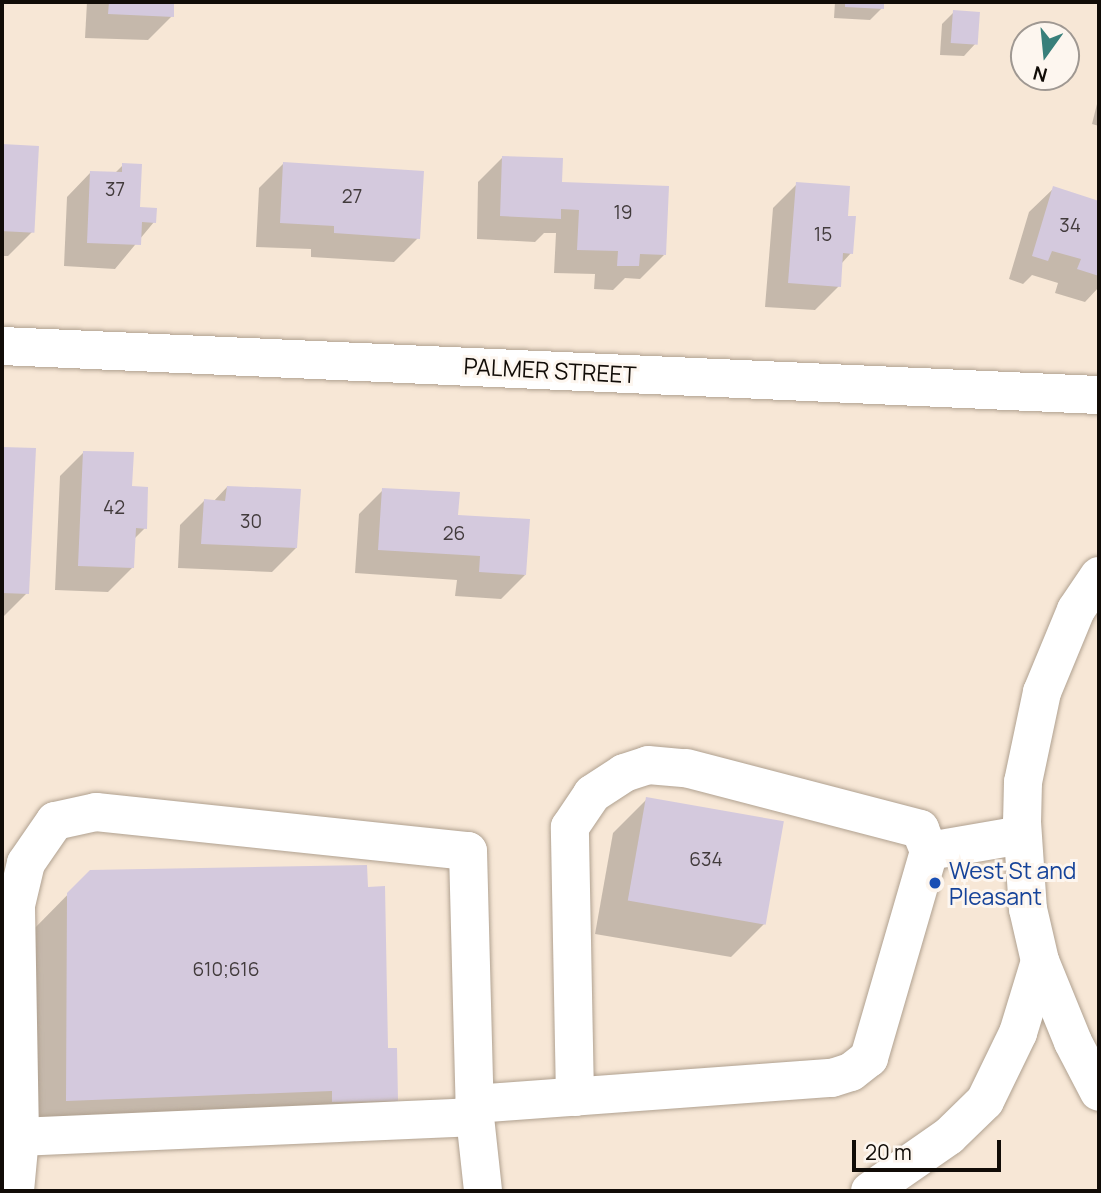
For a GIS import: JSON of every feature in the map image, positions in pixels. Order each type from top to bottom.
[{"type":"street","name":"PALMER STREET","points":[[2,346],[1099,395]]},
{"type":"street","points":[[1099,576],[1076,610],[1042,692],[1023,782],[1022,835],[1028,909],[1040,961],[1073,1042],[1099,1092]]},
{"type":"street","points":[[20,1138],[475,1111],[575,1097],[851,1072],[869,1058],[929,851],[920,829],[686,768],[648,765],[624,773],[592,794],[570,827],[575,1097]]},
{"type":"street","points":[[15,1191],[20,1138],[16,905],[24,874],[55,821],[96,812],[468,851],[475,1111],[482,1191]]},
{"type":"street","points":[[929,851],[1022,835]]},
{"type":"street","points":[[870,1191],[950,1136],[985,1101],[1018,1033],[1040,961]]},
{"type":"building","points":[[109,2],[174,2],[174,17],[108,14]]},
{"type":"building","points":[[845,2],[884,2],[884,9],[845,7]]},
{"type":"building","points":[[953,10],[980,12],[978,45],[951,43]]},
{"type":"building","points":[[2,144],[39,146],[34,233],[2,231]]},
{"type":"building","points":[[502,156],[563,158],[562,182],[669,186],[666,255],[640,254],[639,266],[617,266],[618,251],[577,250],[579,210],[561,209],[561,219],[500,216]]},
{"type":"building","points":[[283,162],[424,171],[420,239],[334,233],[334,226],[280,223]]},
{"type":"building","points":[[122,163],[142,164],[140,207],[157,208],[156,223],[142,222],[141,245],[87,243],[90,171],[122,172]]},
{"type":"building","points":[[796,182],[850,186],[848,216],[856,216],[853,254],[843,253],[841,287],[788,283]]},
{"type":"building","points":[[1053,186],[1099,201],[1099,276],[1077,269],[1081,259],[1052,251],[1048,261],[1032,256]]},
{"type":"building","points":[[2,447],[36,448],[29,594],[2,593]]},
{"type":"building","points":[[83,451],[134,452],[132,486],[148,487],[147,529],[136,528],[134,568],[78,566]]},
{"type":"building","points":[[227,486],[301,489],[297,548],[201,544],[204,499],[225,501]]},
{"type":"building","points":[[382,488],[460,492],[458,515],[530,519],[526,575],[479,572],[480,556],[378,550]]},
{"type":"building","points":[[646,797],[784,821],[766,925],[628,900]]},
{"type":"building","points":[[367,865],[368,887],[385,886],[388,1048],[397,1048],[398,1101],[332,1102],[332,1091],[66,1101],[67,893],[90,870]]},
{"type":"place","name":"West St and Pleasant","points":[[935,883]]}]
